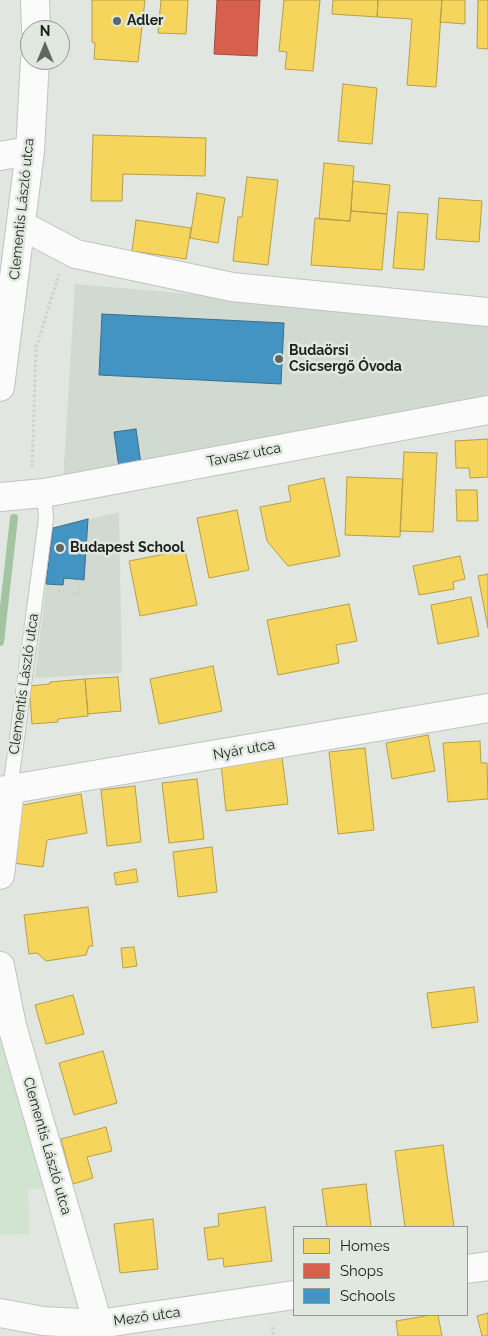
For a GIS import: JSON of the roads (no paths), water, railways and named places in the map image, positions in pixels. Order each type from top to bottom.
[{"type":"street","points":[[35,0],[36,20]]},
{"type":"street","name":"Clementis László utca","points":[[0,388],[30,151],[34,70]]},
{"type":"street","points":[[0,156],[30,151]]},
{"type":"street","points":[[21,225],[76,254],[232,287],[488,312]]},
{"type":"street","name":"Tavasz utca","points":[[0,497],[44,493],[488,410]]},
{"type":"street","name":"Nyár utca","points":[[5,790],[488,708]]},
{"type":"street","name":"Clementis László utca","points":[[0,876],[5,790]]},
{"type":"street","name":"Clementis László utca","points":[[0,966],[11,1020],[112,1327]]},
{"type":"street","points":[[468,1269],[488,1266]]},
{"type":"street","name":"Mező utca","points":[[0,1313],[43,1321],[112,1327],[293,1295]]},
{"type":"lane","name":"Clementis László utca","points":[[5,790],[37,588],[46,519],[44,493]]},
{"type":"waterway","points":[[0,642],[14,518]]},
{"type":"place","name":"Adler","points":[[117,21]]},
{"type":"place","name":"Budaörsi Csicsergő Óvoda","points":[[279,359]]},
{"type":"place","name":"Budapest School","points":[[60,548]]}]
